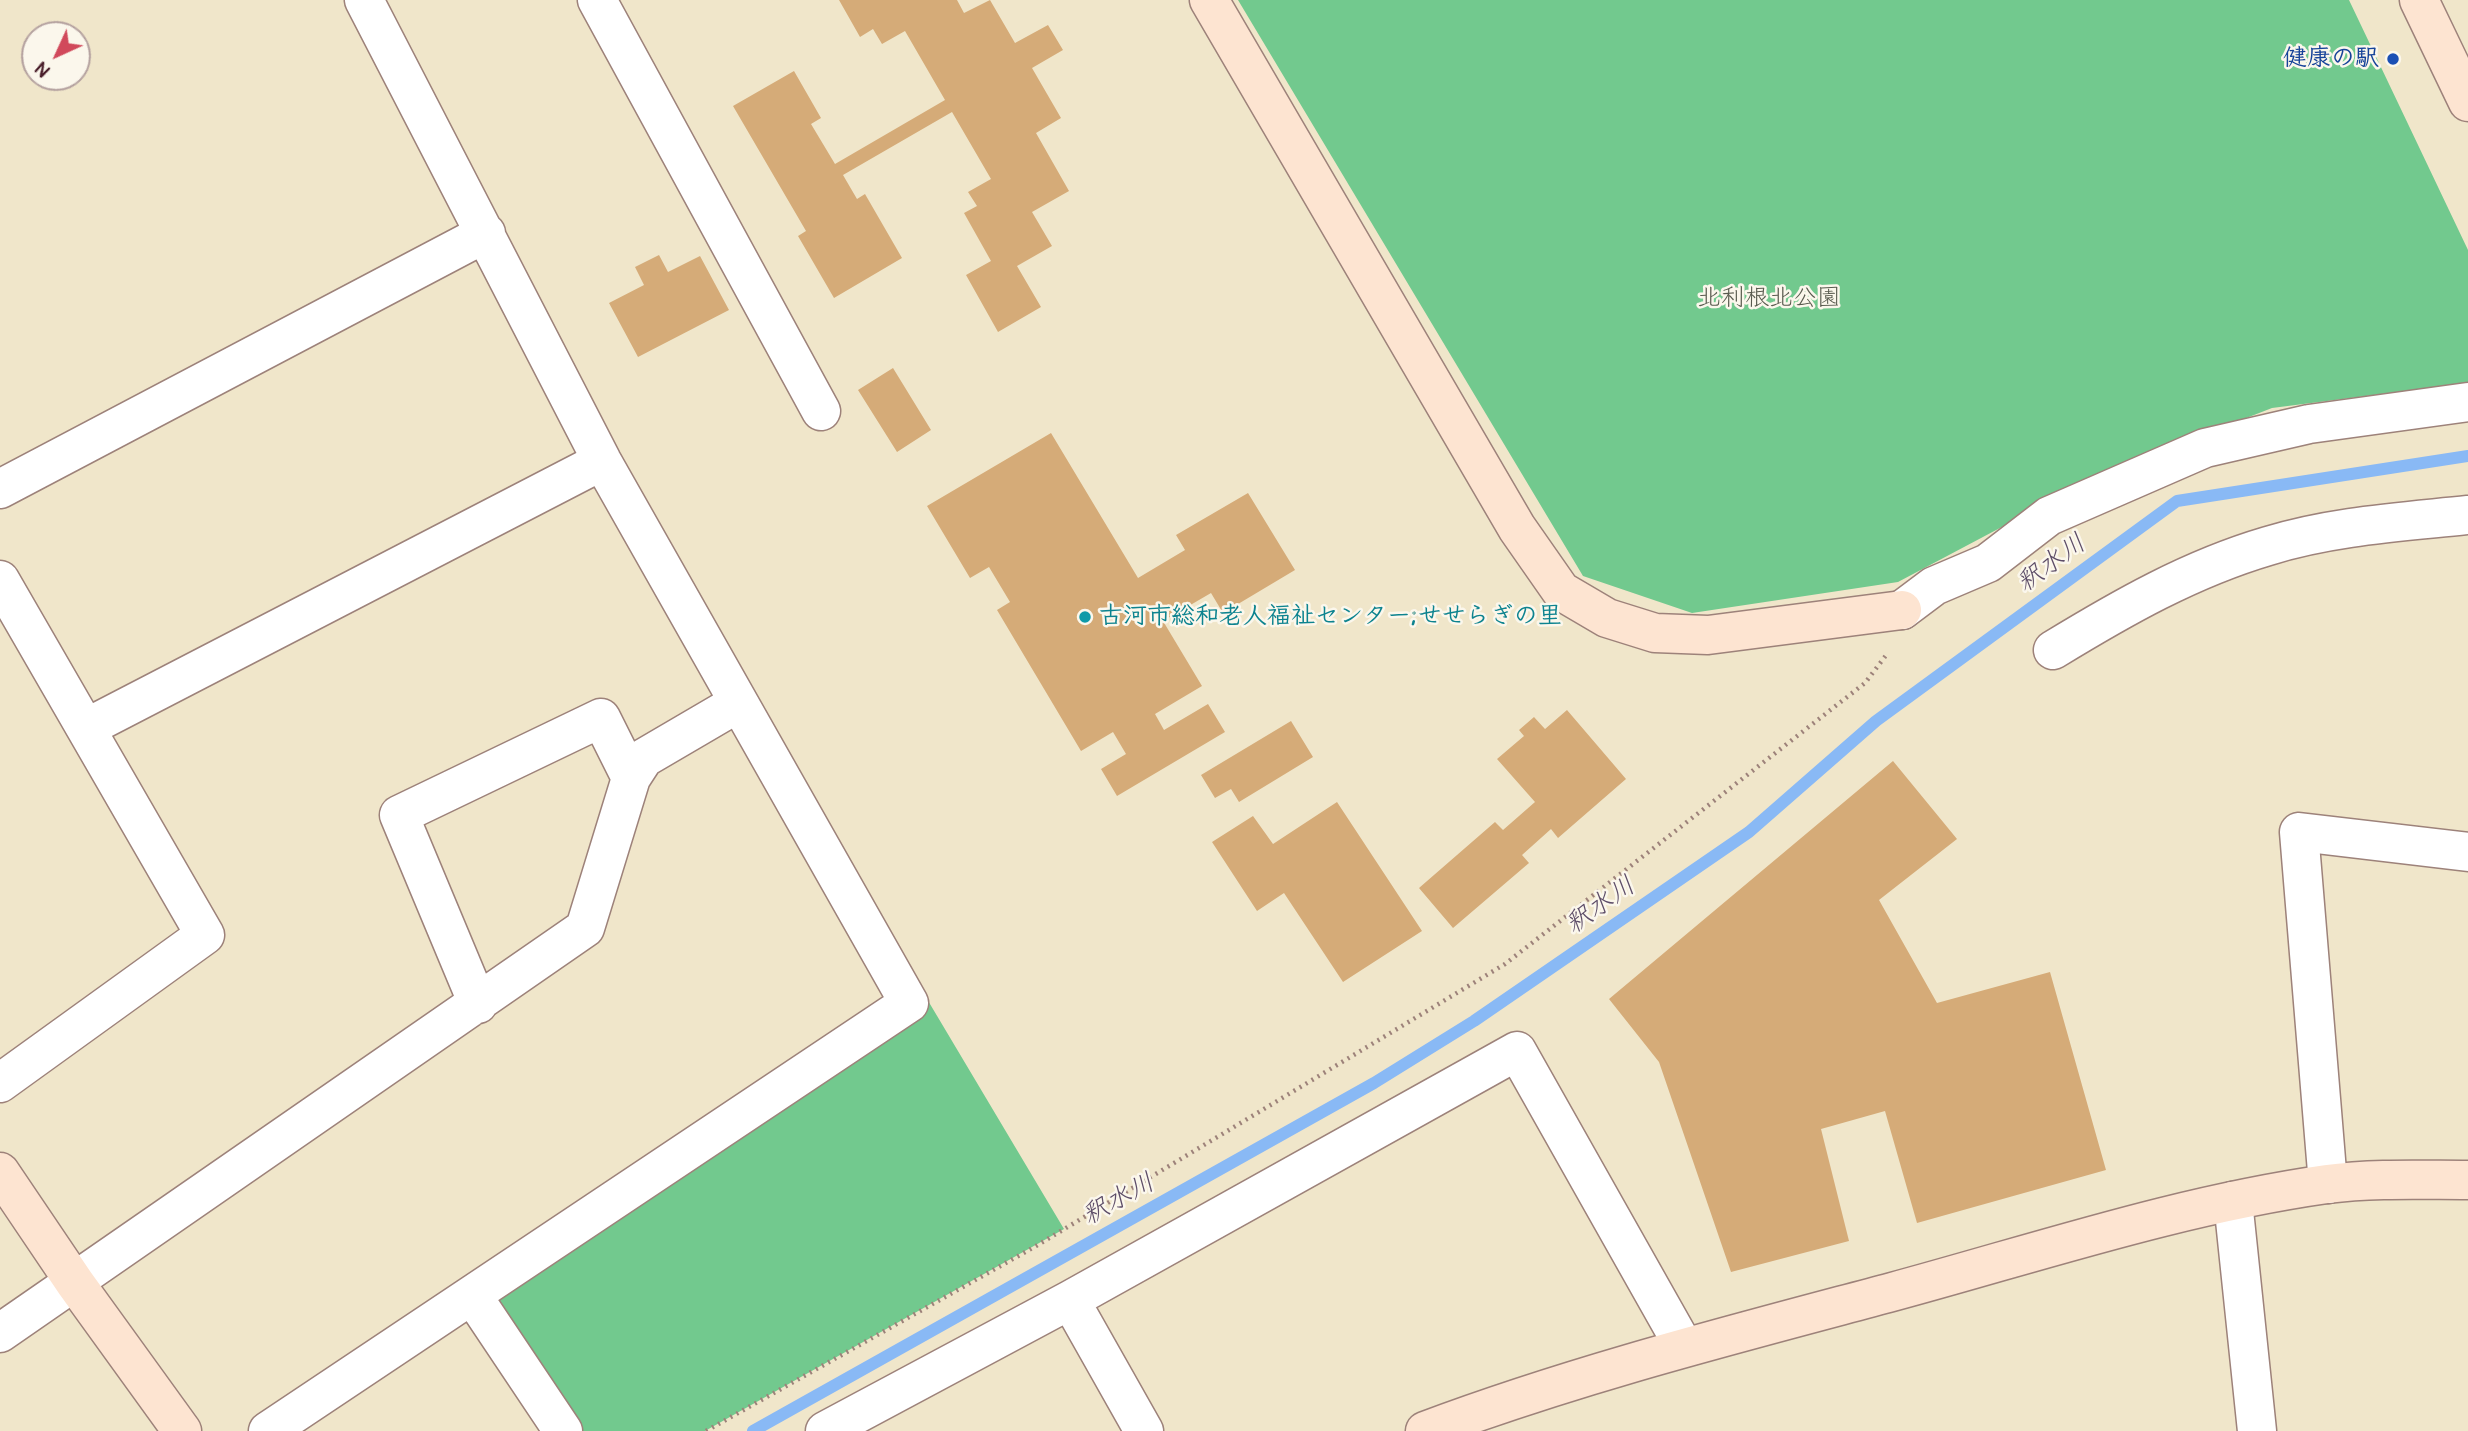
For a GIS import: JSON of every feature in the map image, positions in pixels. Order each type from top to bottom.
[{"type":"street","points":[[268,1431],[909,1003],[602,461],[364,0]]},
{"type":"street","points":[[597,0],[821,411]]},
{"type":"street","points":[[1209,0],[1517,528],[1561,591],[1607,618],[1656,634],[1708,635],[1902,610],[1934,586],[1987,563],[2049,516],[2206,448],[2309,424],[2468,402]]},
{"type":"street","points":[[2419,0],[2468,102]]},
{"type":"street","points":[[0,489],[486,233]]},
{"type":"street","points":[[86,729],[602,461]]},
{"type":"street","points":[[2053,650],[2134,600],[2196,571],[2270,545],[2383,523],[2468,514]]},
{"type":"street","points":[[0,580],[205,936],[0,1083]]},
{"type":"street","points":[[0,1334],[585,928],[631,778],[644,758],[738,703]]},
{"type":"street","points":[[478,1004],[399,815],[601,718],[631,778]]},
{"type":"street","points":[[2328,1184],[2298,832],[2468,852]]},
{"type":"street","points":[[825,1431],[1070,1300],[1517,1051],[1684,1347]]},
{"type":"street","points":[[0,1172],[75,1283],[182,1431]]},
{"type":"street","points":[[1425,1431],[1528,1395],[1684,1347],[2116,1227],[2328,1184],[2468,1180]]},
{"type":"street","points":[[2234,1201],[2257,1431]]},
{"type":"street","points":[[472,1295],[562,1431]]},
{"type":"street","points":[[1070,1300],[1144,1431]]},
{"type":"path","points":[[706,1431],[1036,1246],[1505,964],[1865,683],[1888,653],[1902,610]]},
{"type":"green space","name":"北利根北公園","points":[[1238,0],[2349,0],[2468,250],[2468,383],[2272,408],[2100,475],[1898,582],[1692,613],[1583,576]]},
{"type":"green space","points":[[927,999],[1064,1229],[705,1431],[567,1431],[482,1288]]},
{"type":"building","points":[[839,0],[957,0],[964,13],[990,0],[1015,43],[1048,25],[1063,50],[1032,68],[1061,118],[1036,133],[1069,191],[1032,212],[1052,246],[1017,266],[1041,307],[998,332],[966,275],[991,261],[964,213],[977,206],[968,192],[991,179],[952,112],[843,175],[857,199],[865,194],[902,258],[834,298],[798,236],[806,231],[733,106],[794,71],[821,118],[811,124],[835,164],[945,100],[905,31],[882,44],[873,29],[860,37]]},
{"type":"building","points":[[659,255],[668,272],[700,256],[729,310],[638,357],[609,303],[644,285],[635,267]]},
{"type":"building","points":[[893,368],[931,430],[897,452],[858,390]]},
{"type":"building","name":"古河市総和老人福祉センター;せせらぎの里","points":[[1051,433],[1138,578],[1185,550],[1176,535],[1248,493],[1295,570],[1223,613],[1211,593],[1163,621],[1202,686],[1155,714],[1164,730],[1208,704],[1225,732],[1117,796],[1101,769],[1126,754],[1113,732],[1081,751],[997,610],[1010,602],[989,567],[970,578],[927,506]]},
{"type":"building","points":[[1567,710],[1626,779],[1558,838],[1551,829],[1522,855],[1529,863],[1453,928],[1419,888],[1495,822],[1503,830],[1535,802],[1497,759],[1524,736],[1519,730],[1534,717],[1545,729]]},
{"type":"building","points":[[1291,721],[1313,757],[1239,802],[1231,789],[1215,798],[1201,775]]},
{"type":"building","points":[[1893,761],[1957,839],[1879,900],[1937,1003],[2050,972],[2106,1170],[1917,1223],[1885,1111],[1821,1129],[1849,1241],[1731,1272],[1659,1062],[1609,999]]},
{"type":"building","points":[[1337,802],[1422,931],[1343,982],[1284,893],[1257,911],[1212,842],[1253,816],[1273,844]]},
{"type":"waterway","name":"釈水川","points":[[753,1431],[1374,1083],[1474,1021],[1749,832],[1876,721],[2177,501],[2468,456]]},
{"type":"place","name":"健康の駅","points":[[2393,59]]},
{"type":"place","name":"古河市総和老人福祉センター;せせらぎの里","points":[[1085,617]]}]
